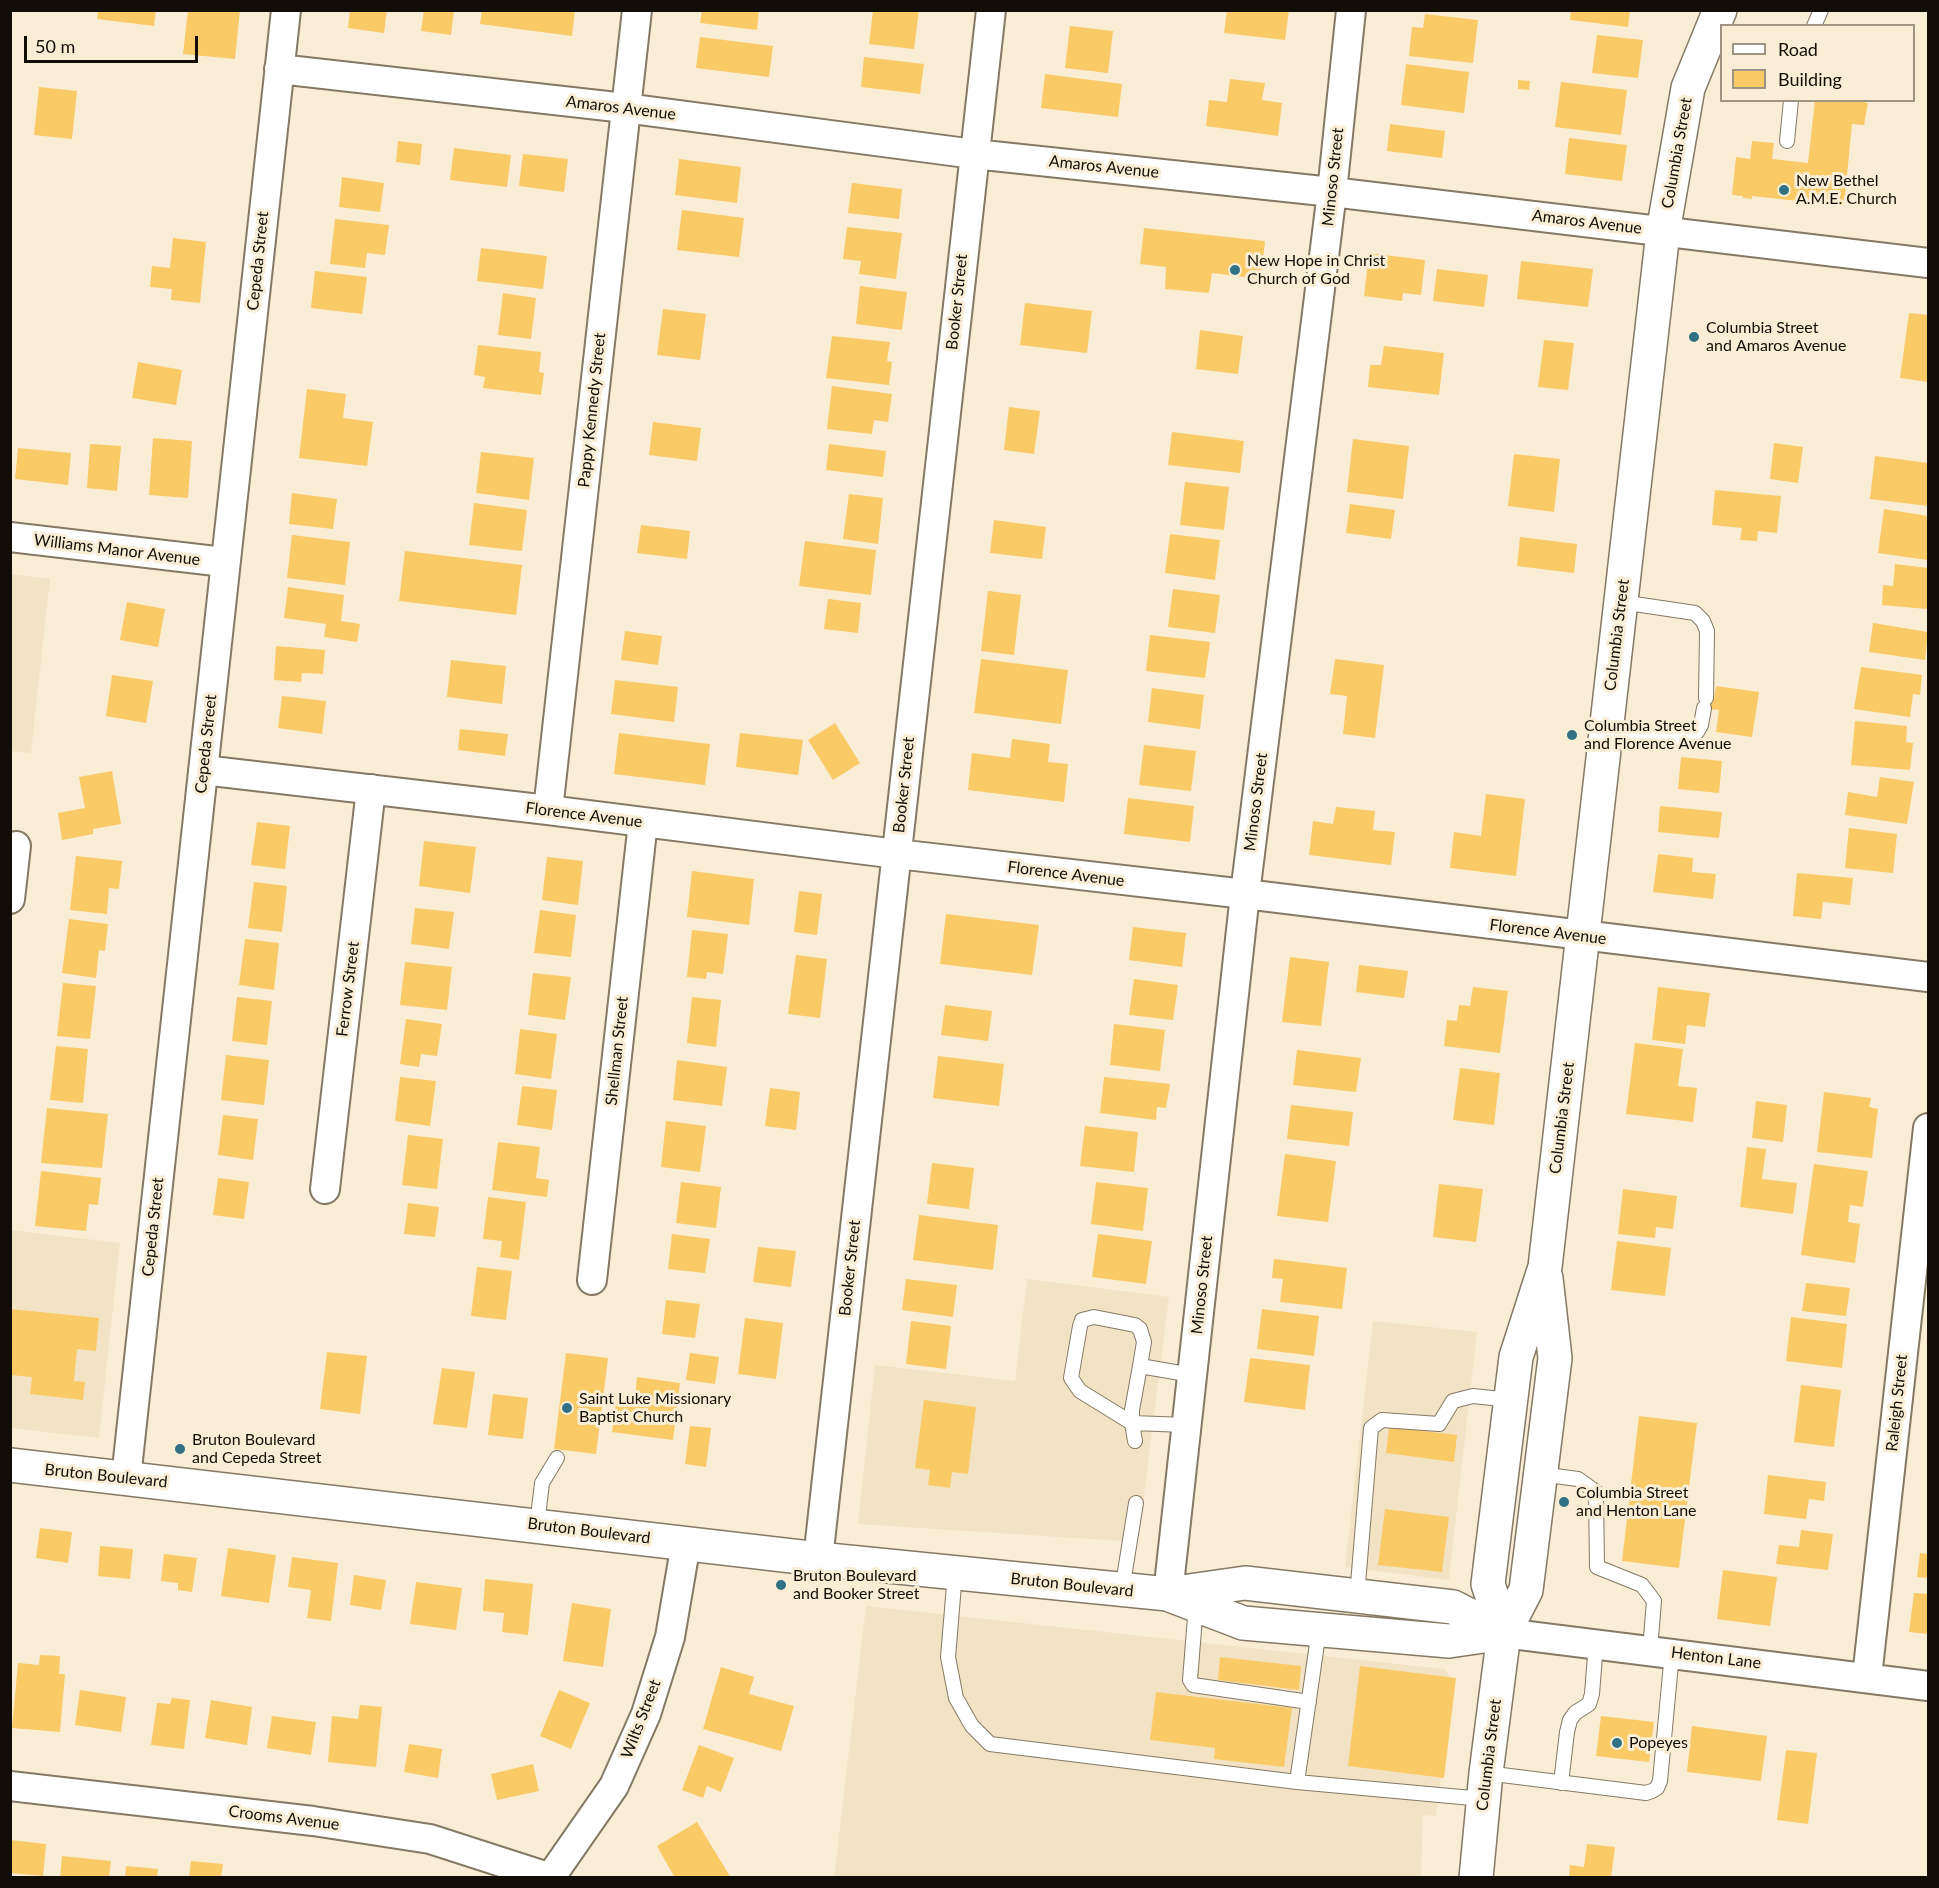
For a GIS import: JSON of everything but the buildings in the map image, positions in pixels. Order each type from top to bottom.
[{"type":"street","name":"Cepeda Street","points":[[126,1478],[224,562],[286,10]]},
{"type":"street","name":"Pappy Kennedy Street","points":[[548,810],[637,10]]},
{"type":"street","name":"Booker Street","points":[[818,1559],[991,10]]},
{"type":"street","name":"Minoso Street","points":[[1182,1600],[1186,1425],[1245,894],[1332,192],[1351,10]]},
{"type":"street","name":"Columbia Street","points":[[1504,1633],[1488,1584],[1516,1357],[1545,1267],[1663,232],[1688,88],[1720,10]]},
{"type":"street","name":"Amaros Avenue","points":[[279,69],[625,108],[974,154],[1332,192],[1929,263]]},
{"type":"street","name":"Williams Manor Avenue","points":[[10,537],[224,562]]},
{"type":"street","name":"Florence Avenue","points":[[203,770],[1929,977]]},
{"type":"street","name":"Ferrow Street","points":[[325,1189],[371,789]]},
{"type":"street","name":"Shellman Street","points":[[592,1280],[643,822]]},
{"type":"street","points":[[10,899],[16,846]]},
{"type":"street","name":"Raleigh Street","points":[[1867,1677],[1929,1128]]},
{"type":"street","name":"Columbia Street","points":[[1476,1878],[1504,1633],[1526,1590],[1555,1358],[1545,1267]]},
{"type":"street","name":"Bruton Boulevard","points":[[10,1465],[818,1559],[1122,1590],[1182,1600],[1243,1623],[1449,1641],[1504,1633]]},
{"type":"street","name":"Wilts Street","points":[[550,1877],[614,1786],[646,1714],[670,1637],[686,1543]]},
{"type":"street","name":"Bruton Boulevard","points":[[1182,1600],[1245,1583],[1453,1607],[1504,1633]]},
{"type":"street","name":"Henton Lane","points":[[1504,1633],[1929,1686]]},
{"type":"street","name":"Crooms Avenue","points":[[10,1786],[313,1821],[430,1839],[550,1877]]},
{"type":"lane","points":[[1815,24],[1821,10]]},
{"type":"lane","points":[[1787,141],[1791,102]]},
{"type":"lane","points":[[1606,732],[1684,739],[1697,732],[1701,725],[1705,703],[1707,631],[1703,621],[1695,613],[1621,602]]},
{"type":"lane","points":[[1135,1441],[1132,1423],[1144,1342],[1140,1329],[1135,1325],[1094,1317],[1082,1320],[1071,1378],[1080,1391],[1132,1423],[1186,1425]]},
{"type":"lane","points":[[1140,1366],[1192,1376]]},
{"type":"lane","points":[[1357,1596],[1371,1428],[1382,1420],[1439,1424],[1454,1401],[1473,1396],[1511,1400]]},
{"type":"lane","points":[[537,1525],[542,1483],[557,1458]]},
{"type":"lane","points":[[955,1573],[948,1657],[956,1698],[972,1726],[990,1744],[1297,1782],[1485,1786],[1562,1783],[1646,1793],[1657,1788],[1660,1781],[1661,1651],[1654,1600],[1642,1585],[1597,1567],[1596,1491],[1578,1479],[1540,1474]]},
{"type":"lane","points":[[1122,1590],[1136,1503]]},
{"type":"lane","points":[[1182,1600],[1190,1680],[1193,1685],[1309,1702]]},
{"type":"lane","points":[[1297,1782],[1319,1630]]},
{"type":"lane","points":[[1562,1783],[1570,1720],[1575,1713],[1588,1704],[1592,1694],[1596,1643]]},
{"type":"shaded area","points":[[11,574],[50,579],[31,753],[11,751]]},
{"type":"shaded area","points":[[11,1230],[120,1243],[99,1438],[11,1428]]},
{"type":"shaded area","points":[[1027,1279],[1169,1297],[1138,1542],[858,1524],[875,1365],[1015,1381]]},
{"type":"shaded area","points":[[1373,1321],[1477,1332],[1449,1580],[1345,1567]]},
{"type":"shaded area","points":[[866,1606],[1444,1669],[1453,1681],[1436,1816],[1423,1815],[1421,1877],[834,1878]]},
{"type":"place","name":"New Bethel A.M.E. Church","points":[[1784,190]]},
{"type":"place","name":"New Hope in Christ Church of God","points":[[1235,270]]},
{"type":"place","name":"Columbia Street and Amaros Avenue","points":[[1694,337]]},
{"type":"place","name":"Columbia Street and Florence Avenue","points":[[1572,735]]},
{"type":"place","name":"Saint Luke Missionary Baptist Church","points":[[567,1408]]},
{"type":"place","name":"Bruton Boulevard and Cepeda Street","points":[[180,1449]]},
{"type":"place","name":"Columbia Street and Henton Lane","points":[[1564,1502]]},
{"type":"place","name":"Bruton Boulevard and Booker Street","points":[[781,1585]]},
{"type":"place","name":"Popeyes","points":[[1617,1743]]}]
